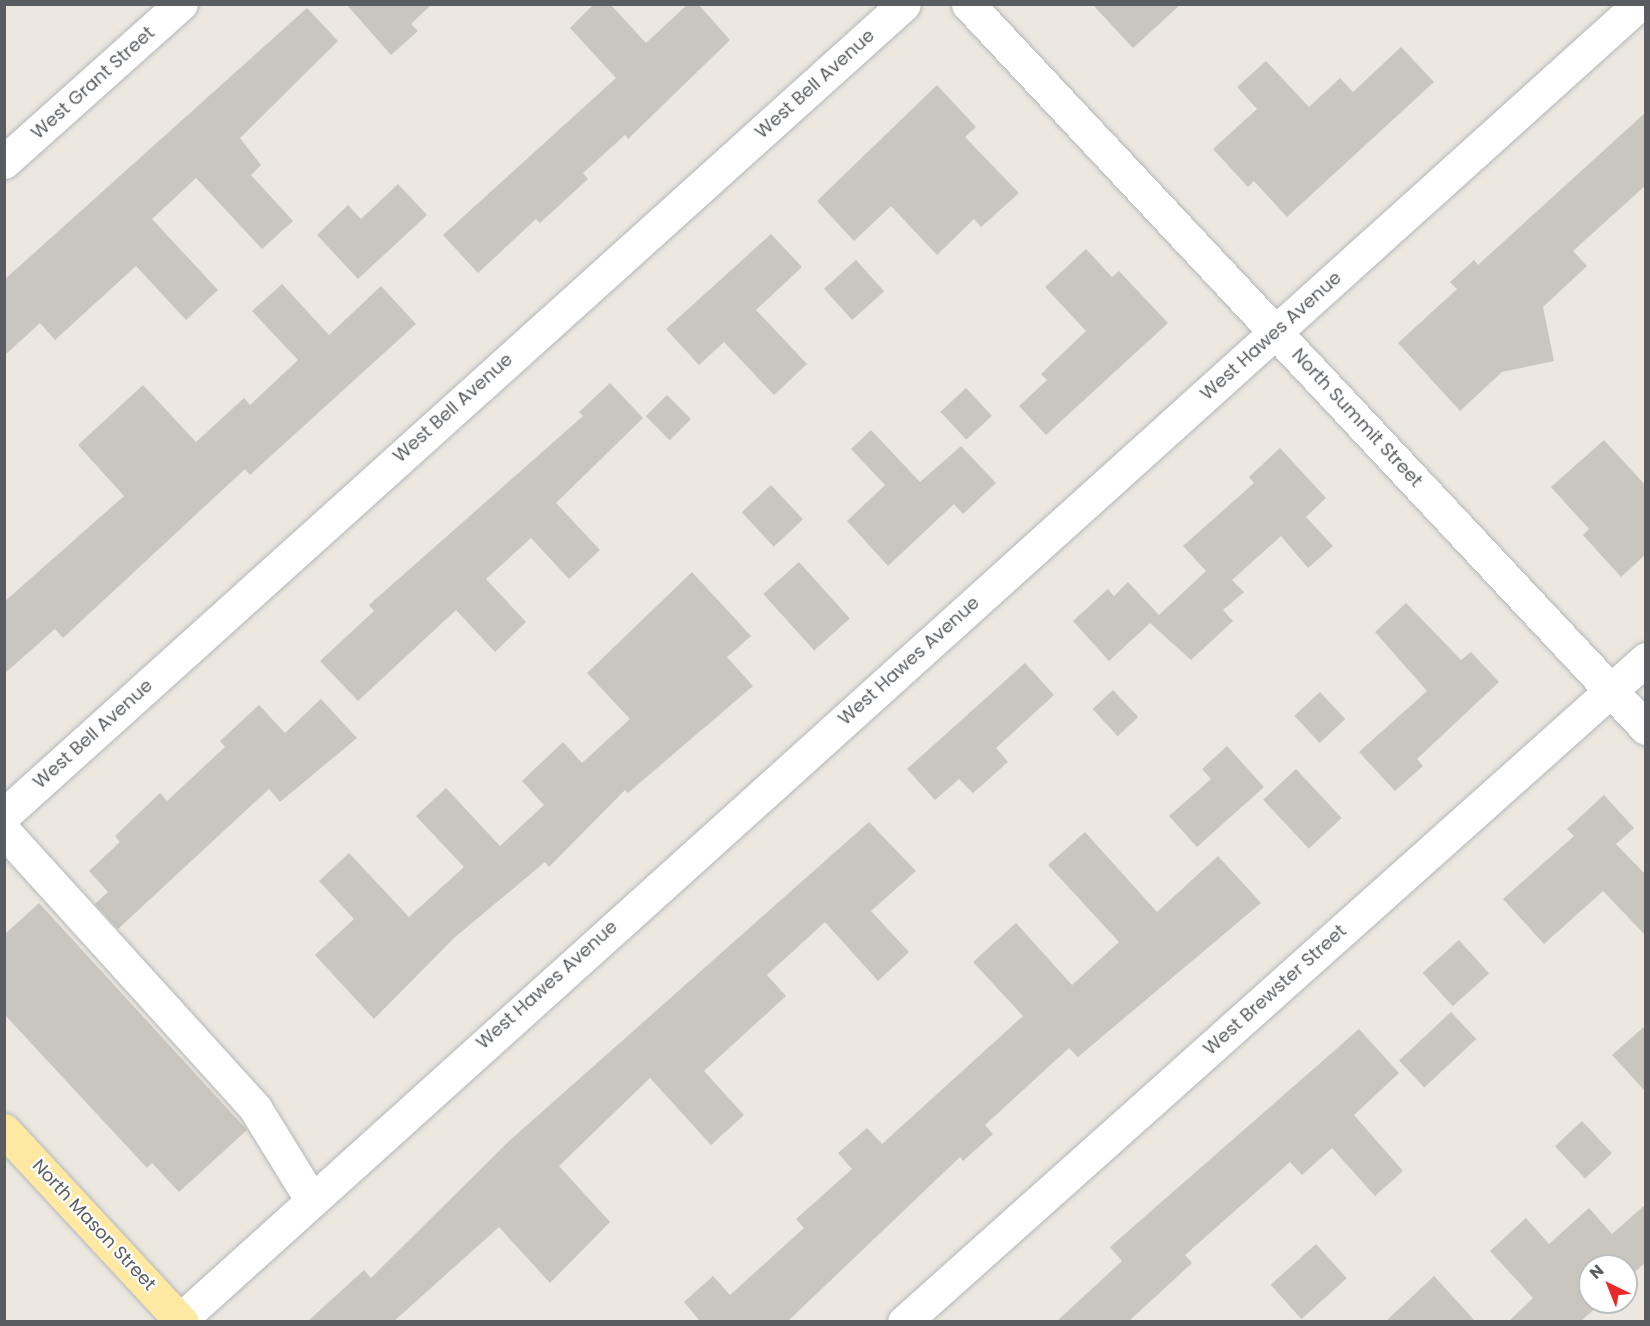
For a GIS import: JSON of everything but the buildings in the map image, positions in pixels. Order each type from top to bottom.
[{"type":"main road","name":"North Mason Street","points":[[4,1130],[181,1321]]},
{"type":"street","name":"West Grant Street","points":[[4,162],[181,4]]},
{"type":"street","name":"West Bell Avenue","points":[[4,815],[904,4]]},
{"type":"street","name":"North Summit Street","points":[[968,4],[1646,728]]},
{"type":"street","name":"West Hawes Avenue","points":[[181,1321],[311,1199],[1639,4]]},
{"type":"street","name":"West Brewster Street","points":[[904,1322],[1646,659]]},
{"type":"street","points":[[4,831],[255,1108],[311,1199]]}]
